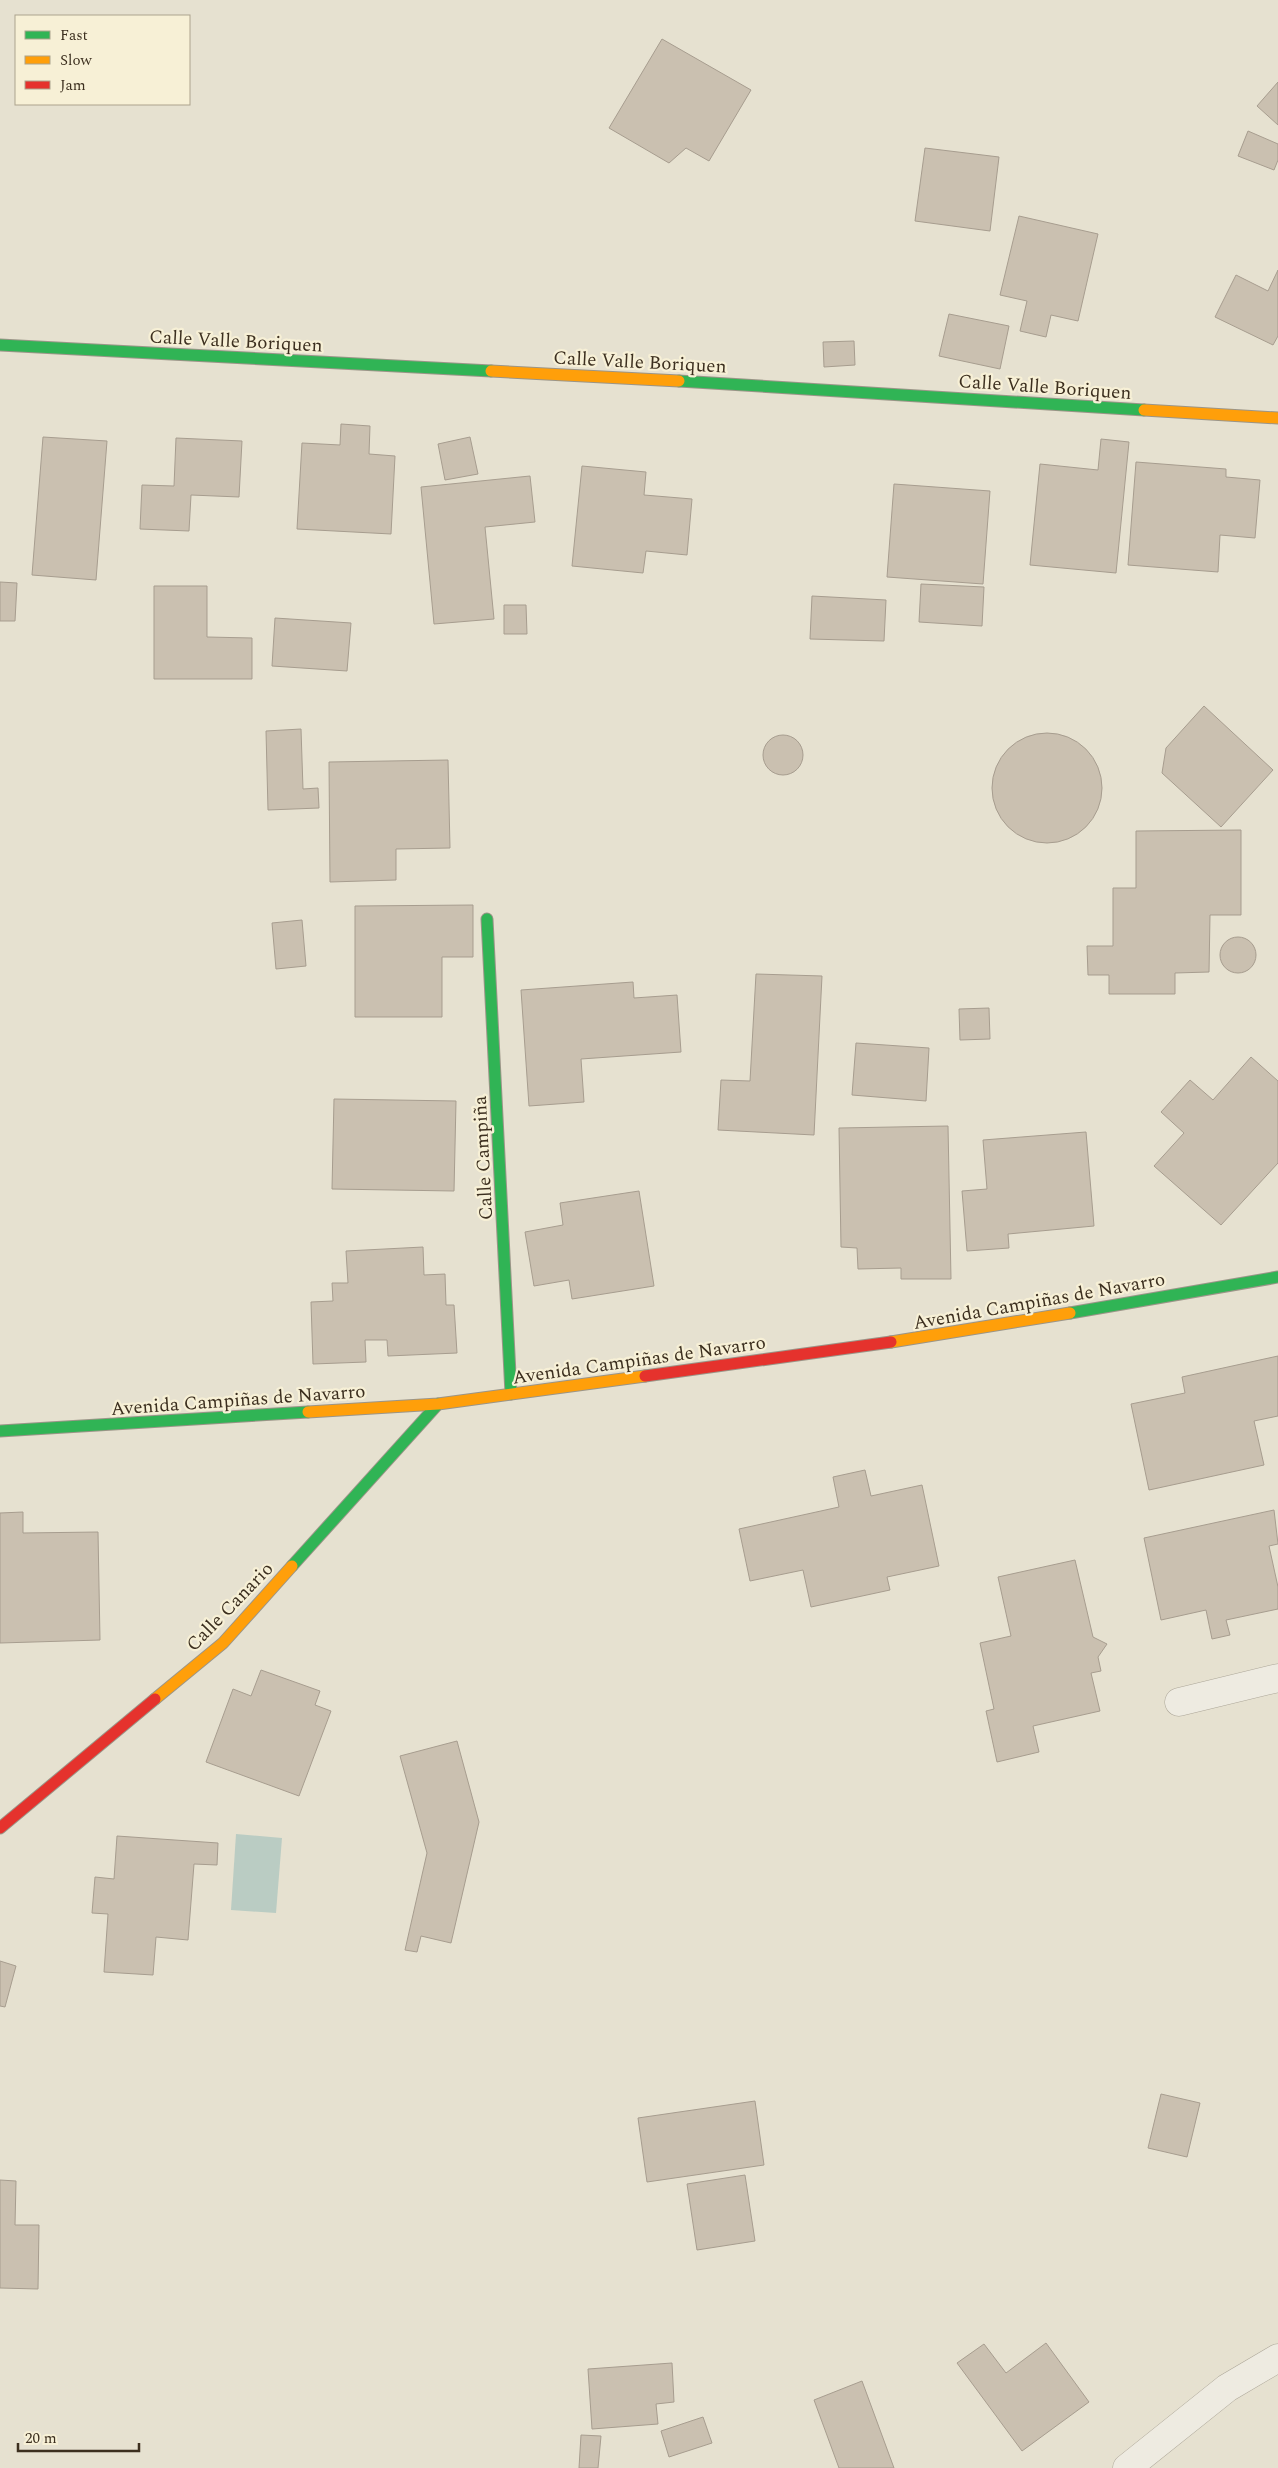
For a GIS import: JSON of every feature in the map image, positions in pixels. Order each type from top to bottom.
[{"type":"street","name":"Calle Valle Boriquen","points":[[0,345],[651,379],[1278,418]]},
{"type":"street","name":"Calle Campiña","points":[[487,919],[511,1394]]},
{"type":"street","name":"Avenida Campiñas de Navarro","points":[[0,1431],[438,1404],[926,1337],[1278,1277]]},
{"type":"street","name":"Calle Canario","points":[[0,1828],[223,1643],[438,1404]]},
{"type":"street","points":[[1180,1702],[1278,1678]]},
{"type":"street","points":[[1127,2468],[1227,2388],[1278,2358]]},
{"type":"shaded area","points":[[236,1834],[282,1838],[276,1913],[231,1910]]},
{"type":"building","points":[[662,39],[751,90],[709,161],[686,148],[669,163],[609,128]]},
{"type":"building","points":[[1278,82],[1278,125],[1257,106]]},
{"type":"building","points":[[1248,131],[1278,144],[1278,160],[1274,170],[1238,156]]},
{"type":"building","points":[[925,148],[999,157],[990,231],[915,221]]},
{"type":"building","points":[[1019,216],[1098,234],[1078,321],[1051,315],[1046,337],[1020,331],[1027,301],[1000,295]]},
{"type":"building","points":[[1278,270],[1278,336],[1273,345],[1215,317],[1236,275],[1268,291]]},
{"type":"building","points":[[949,314],[1009,326],[1000,369],[939,356]]},
{"type":"building","points":[[854,341],[855,365],[824,367],[823,342]]},
{"type":"building","points":[[341,424],[370,426],[369,454],[395,456],[391,534],[297,529],[302,443],[340,445]]},
{"type":"building","points":[[43,437],[107,441],[96,580],[32,575]]},
{"type":"building","points":[[470,437],[478,474],[445,480],[438,444]]},
{"type":"building","points":[[176,438],[242,441],[239,497],[191,495],[189,531],[140,529],[142,485],[174,486]]},
{"type":"building","points":[[1101,439],[1129,442],[1116,573],[1030,565],[1040,464],[1098,470]]},
{"type":"building","points":[[1136,462],[1226,469],[1226,477],[1260,480],[1255,538],[1220,535],[1218,572],[1128,565]]},
{"type":"building","points":[[582,466],[646,472],[644,495],[692,499],[687,555],[646,551],[643,573],[572,566]]},
{"type":"building","points":[[530,476],[535,522],[485,527],[494,619],[434,624],[421,487]]},
{"type":"building","points":[[894,484],[990,491],[983,584],[887,577]]},
{"type":"building","points":[[0,582],[17,583],[15,621],[0,621]]},
{"type":"building","points":[[921,584],[984,587],[982,626],[919,622]]},
{"type":"building","points":[[154,586],[207,586],[207,637],[252,638],[252,679],[154,679]]},
{"type":"building","points":[[812,596],[886,600],[884,641],[810,639]]},
{"type":"building","points":[[504,605],[526,605],[527,634],[504,634]]},
{"type":"building","points":[[275,618],[351,623],[347,671],[272,666]]},
{"type":"building","points":[[1204,706],[1273,770],[1221,827],[1162,773],[1166,748]]},
{"type":"building","points":[[301,729],[303,789],[318,788],[319,808],[268,810],[266,731]]},
{"type":"building","points":[[1047,733],[1068,737],[1086,749],[1098,767],[1102,788],[1098,809],[1086,827],[1068,839],[1047,843],[1026,839],[1008,827],[996,809],[992,788],[996,767],[1008,749],[1026,737]]},
{"type":"building","points":[[787,735],[794,738],[800,744],[803,755],[802,763],[794,772],[787,775],[779,775],[772,772],[764,763],[763,751],[766,744],[775,736]]},
{"type":"building","points":[[448,760],[450,848],[396,849],[396,880],[330,882],[329,762]]},
{"type":"building","points":[[1241,830],[1241,915],[1210,915],[1209,972],[1175,973],[1175,994],[1109,994],[1109,975],[1088,975],[1087,946],[1113,946],[1113,888],[1136,888],[1136,831]]},
{"type":"building","points":[[473,905],[473,957],[442,957],[442,1017],[355,1017],[355,906]]},
{"type":"building","points":[[302,920],[306,966],[276,969],[272,923]]},
{"type":"building","points":[[1238,937],[1245,938],[1251,942],[1255,948],[1255,962],[1251,968],[1245,972],[1238,973],[1231,972],[1225,968],[1221,962],[1220,955],[1221,948],[1225,942],[1231,938]]},
{"type":"building","points":[[756,974],[822,976],[814,1135],[718,1130],[721,1080],[750,1081]]},
{"type":"building","points":[[633,982],[634,998],[677,995],[681,1052],[581,1059],[584,1102],[529,1106],[521,990]]},
{"type":"building","points":[[989,1008],[990,1039],[960,1040],[959,1009]]},
{"type":"building","points":[[856,1043],[929,1048],[926,1101],[852,1095]]},
{"type":"building","points":[[1251,1057],[1278,1081],[1278,1163],[1221,1225],[1154,1166],[1184,1133],[1161,1112],[1190,1080],[1213,1100]]},
{"type":"building","points":[[334,1099],[456,1101],[454,1191],[332,1189]]},
{"type":"building","points":[[948,1126],[951,1279],[901,1279],[901,1268],[858,1269],[857,1248],[841,1247],[839,1128]]},
{"type":"building","points":[[1086,1132],[1094,1226],[1008,1234],[1009,1248],[967,1251],[962,1191],[987,1189],[983,1140]]},
{"type":"building","points":[[639,1191],[654,1286],[572,1299],[569,1280],[534,1286],[525,1232],[563,1225],[560,1203]]},
{"type":"building","points":[[423,1247],[424,1275],[445,1274],[446,1305],[454,1305],[457,1353],[388,1356],[387,1340],[365,1340],[366,1362],[313,1364],[311,1302],[333,1301],[332,1283],[348,1283],[346,1251]]},
{"type":"building","points":[[1278,1356],[1278,1416],[1254,1421],[1264,1465],[1149,1490],[1131,1404],[1185,1393],[1182,1377]]},
{"type":"building","points":[[865,1470],[871,1496],[922,1485],[939,1566],[887,1577],[890,1590],[811,1607],[803,1570],[750,1581],[739,1529],[839,1507],[833,1477]]},
{"type":"building","points":[[1274,1510],[1278,1544],[1269,1546],[1278,1587],[1278,1609],[1226,1620],[1230,1635],[1212,1639],[1206,1610],[1161,1620],[1144,1538]]},
{"type":"building","points":[[23,1512],[23,1533],[98,1532],[100,1640],[0,1643],[0,1513]]},
{"type":"building","points":[[1075,1560],[1093,1637],[1107,1644],[1098,1657],[1101,1671],[1091,1673],[1100,1711],[1033,1726],[1039,1752],[997,1762],[986,1711],[994,1709],[980,1643],[1011,1636],[998,1577]]},
{"type":"building","points":[[261,1670],[320,1691],[315,1705],[331,1711],[299,1796],[206,1762],[233,1689],[251,1696]]},
{"type":"building","points":[[457,1741],[479,1822],[451,1943],[421,1936],[417,1952],[405,1950],[427,1853],[400,1756]]},
{"type":"building","points":[[117,1836],[218,1843],[217,1865],[194,1864],[188,1940],[156,1937],[153,1975],[104,1972],[108,1914],[92,1913],[95,1877],[114,1879]]},
{"type":"building","points":[[0,1961],[16,1966],[5,2007],[0,2006]]},
{"type":"building","points":[[1161,2094],[1200,2103],[1187,2157],[1148,2148]]},
{"type":"building","points":[[755,2101],[764,2165],[647,2182],[638,2118]]},
{"type":"building","points":[[745,2175],[755,2241],[697,2250],[687,2184]]},
{"type":"building","points":[[0,2180],[16,2181],[15,2225],[39,2225],[38,2289],[0,2288]]},
{"type":"building","points":[[1046,2343],[1089,2402],[1022,2451],[957,2363],[984,2344],[1006,2373]]},
{"type":"building","points":[[672,2363],[674,2402],[656,2404],[658,2424],[592,2429],[588,2369]]},
{"type":"building","points":[[862,2381],[894,2468],[839,2468],[814,2400]]},
{"type":"building","points":[[703,2417],[712,2443],[669,2457],[661,2431]]},
{"type":"building","points":[[581,2435],[601,2436],[598,2468],[579,2468]]},
{"type":"traffic: fast","points":[[0,345],[491,371]]},
{"type":"traffic: fast","points":[[679,381],[1144,410]]},
{"type":"traffic: fast","points":[[487,919],[511,1394]]},
{"type":"traffic: fast","points":[[1070,1313],[1278,1277]]},
{"type":"traffic: fast","points":[[292,1566],[438,1404]]},
{"type":"traffic: fast","points":[[0,1431],[308,1412]]},
{"type":"traffic: slow","points":[[491,371],[679,381]]},
{"type":"traffic: slow","points":[[1144,410],[1278,418]]},
{"type":"traffic: slow","points":[[891,1342],[1070,1313]]},
{"type":"traffic: slow","points":[[308,1412],[438,1404],[645,1376]]},
{"type":"traffic: slow","points":[[155,1699],[223,1643],[292,1566]]},
{"type":"traffic: jam","points":[[645,1376],[891,1342]]},
{"type":"traffic: jam","points":[[0,1828],[155,1699]]}]
